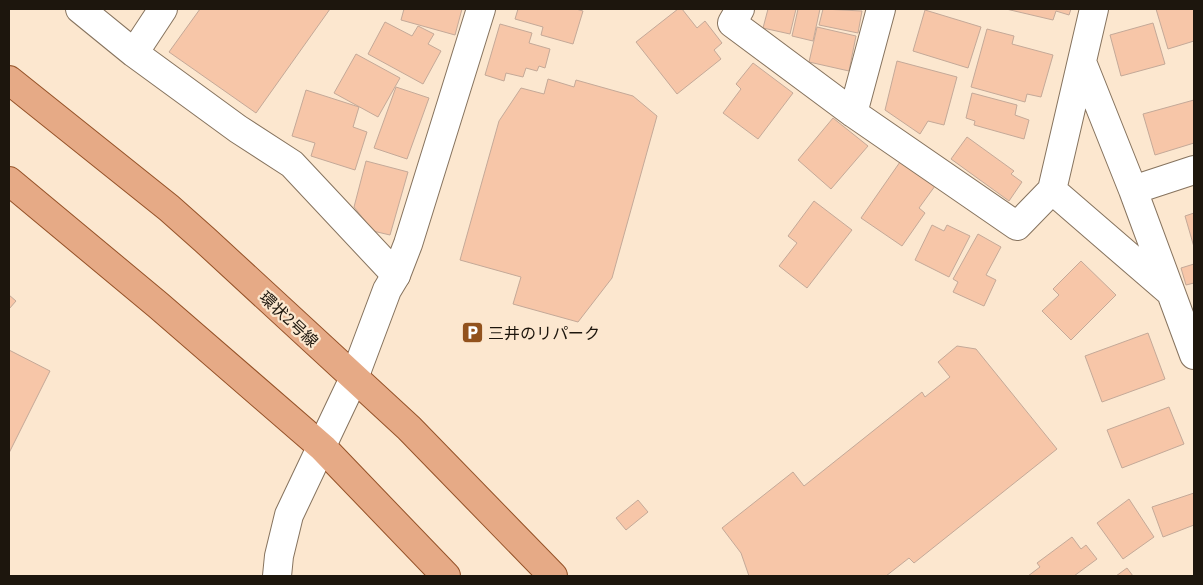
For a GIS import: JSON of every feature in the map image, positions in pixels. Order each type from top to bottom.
[{"type":"main road","name":"環状2号線","points":[[9,80],[169,208],[354,378],[473,492],[553,576]]},
{"type":"main road","points":[[9,181],[158,305],[323,448],[446,576]]},
{"type":"street","points":[[80,9],[134,53],[238,129],[292,164],[396,275]]},
{"type":"street","points":[[134,53],[164,9]]},
{"type":"street","points":[[277,576],[278,556],[289,515],[323,448],[354,378],[387,290],[396,275],[408,244],[481,9]]},
{"type":"street","points":[[740,9],[732,23],[853,113],[1017,226],[1052,190],[1094,9]]},
{"type":"street","points":[[853,113],[881,9]]},
{"type":"street","points":[[1082,62],[1133,190],[1194,355]]},
{"type":"street","points":[[1133,190],[1194,170]]},
{"type":"street","points":[[1052,190],[1172,293]]},
{"type":"building","points":[[200,9],[330,9],[256,113],[169,52]]},
{"type":"building","points":[[404,9],[462,9],[455,35],[401,20]]},
{"type":"building","points":[[518,9],[576,9],[583,11],[573,44],[541,35],[543,27],[515,19]]},
{"type":"building","points":[[678,9],[682,9],[697,28],[705,21],[722,43],[714,50],[721,59],[677,94],[636,42]]},
{"type":"building","points":[[768,9],[796,9],[790,34],[763,28]]},
{"type":"building","points":[[798,9],[820,9],[813,41],[792,36]]},
{"type":"building","points":[[823,9],[862,11],[858,33],[819,25]]},
{"type":"building","points":[[1006,9],[1071,9],[1069,15],[1056,11],[1053,20]]},
{"type":"building","points":[[1156,9],[1194,9],[1194,41],[1168,49]]},
{"type":"building","points":[[925,10],[981,27],[968,68],[913,51]]},
{"type":"building","points":[[385,22],[412,36],[418,26],[434,34],[428,44],[441,51],[423,84],[368,54]]},
{"type":"building","points":[[1153,23],[1165,64],[1121,76],[1110,35]]},
{"type":"building","points":[[500,24],[532,33],[529,43],[550,49],[545,68],[539,66],[537,71],[526,68],[523,77],[506,73],[504,81],[485,75]]},
{"type":"building","points":[[817,27],[856,36],[849,71],[809,62]]},
{"type":"building","points":[[987,29],[1014,36],[1012,44],[1053,55],[1041,97],[1027,94],[1025,102],[971,87]]},
{"type":"building","points":[[356,54],[400,78],[378,117],[334,93]]},
{"type":"building","points":[[897,61],[957,77],[944,125],[928,121],[920,134],[885,110]]},
{"type":"building","points":[[753,63],[793,93],[758,139],[723,113],[741,89],[736,84]]},
{"type":"building","points":[[548,79],[574,87],[576,80],[633,96],[657,116],[612,278],[578,322],[513,304],[521,277],[460,260],[499,121],[521,88],[544,94]]},
{"type":"building","points":[[396,87],[429,98],[407,159],[374,148]]},
{"type":"building","points":[[306,90],[359,107],[353,127],[367,132],[355,170],[311,156],[315,143],[292,136]]},
{"type":"building","points":[[972,93],[1017,105],[1015,115],[1029,120],[1024,139],[974,125],[975,121],[966,118]]},
{"type":"building","points":[[1194,100],[1194,143],[1155,155],[1143,114]]},
{"type":"building","points":[[833,118],[868,146],[831,189],[798,160]]},
{"type":"building","points":[[967,137],[1014,171],[1011,174],[1022,182],[1009,201],[951,159]]},
{"type":"building","points":[[366,161],[408,172],[390,235],[373,231],[354,207]]},
{"type":"building","points":[[900,162],[935,186],[919,208],[925,213],[902,246],[861,218]]},
{"type":"building","points":[[814,201],[852,230],[807,288],[779,266],[797,243],[788,236]]},
{"type":"building","points":[[1194,213],[1194,247],[1185,216]]},
{"type":"building","points":[[932,225],[944,231],[947,225],[970,236],[949,277],[915,260]]},
{"type":"building","points":[[978,234],[1001,247],[986,275],[996,280],[984,306],[953,292],[958,282],[953,279]]},
{"type":"building","points":[[1081,261],[1116,295],[1071,340],[1042,311],[1059,295],[1053,289]]},
{"type":"building","points":[[1194,264],[1194,283],[1186,285],[1181,268]]},
{"type":"building","points":[[9,295],[16,301],[9,309]]},
{"type":"building","points":[[1148,333],[1165,379],[1102,402],[1085,356]]},
{"type":"building","points":[[957,346],[976,349],[1057,449],[914,563],[909,558],[886,576],[749,576],[741,553],[722,528],[793,472],[804,486],[922,392],[925,397],[950,377],[938,362]]},
{"type":"building","points":[[9,350],[50,371],[9,453]]},
{"type":"building","points":[[1169,407],[1184,444],[1122,468],[1107,430]]},
{"type":"building","points":[[1194,493],[1194,525],[1163,537],[1152,507]]},
{"type":"building","points":[[1129,499],[1154,537],[1123,559],[1097,523]]},
{"type":"building","points":[[638,500],[648,512],[626,530],[616,518]]},
{"type":"building","points":[[1072,537],[1081,549],[1086,545],[1097,559],[1074,576],[1028,576],[1040,567],[1037,563]]},
{"type":"building","points":[[1127,568],[1133,576],[1116,576]]},
{"type":"place","name":"三井のリパーク","points":[[472,333]]}]
